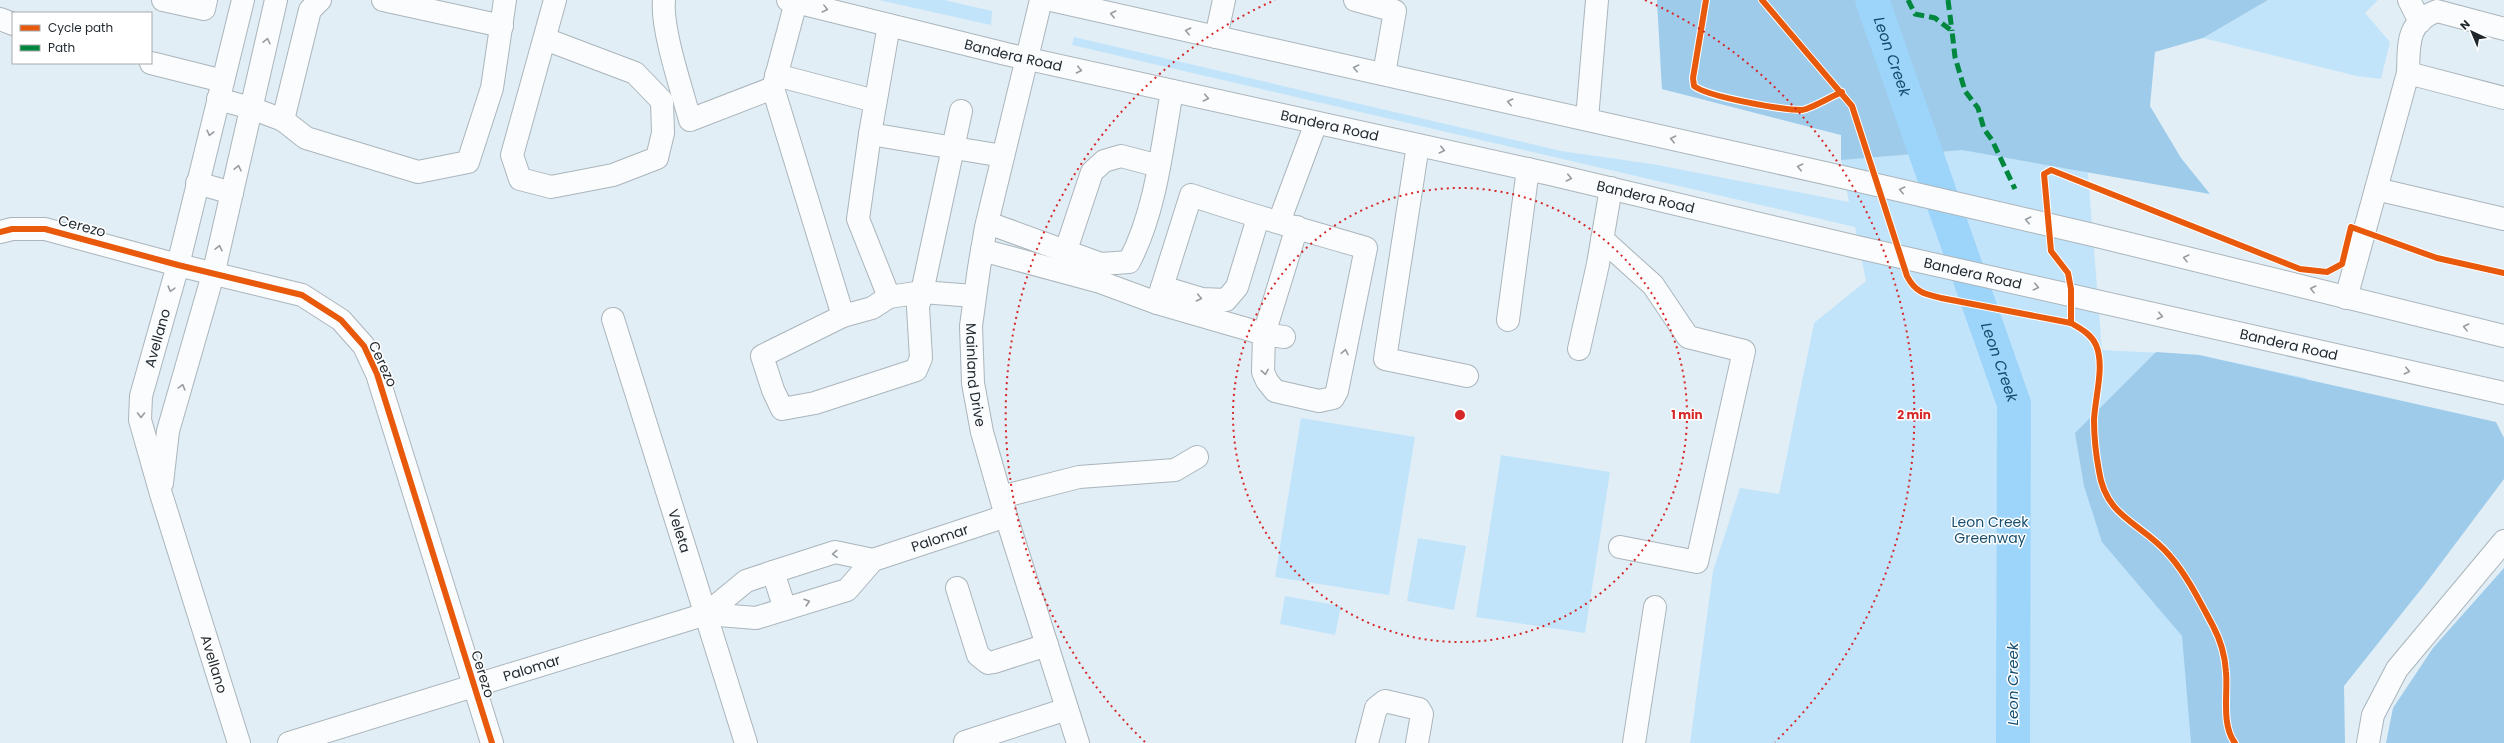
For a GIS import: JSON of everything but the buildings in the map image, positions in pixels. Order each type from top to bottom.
[{"type":"main road","points":[[163,0],[204,9],[206,0]]},
{"type":"main road","name":"Avellano","points":[[239,743],[161,494],[140,420],[141,396],[178,265],[243,0]]},
{"type":"main road","name":"Avellano","points":[[161,494],[168,432],[213,273],[276,0]]},
{"type":"main road","points":[[282,120],[310,10],[320,0]]},
{"type":"main road","points":[[383,0],[410,4],[502,26]]},
{"type":"main road","points":[[152,63],[221,90],[252,108],[282,120],[306,138],[418,172],[468,162],[492,88],[506,0]]},
{"type":"main road","points":[[545,39],[635,73],[662,101],[663,133],[657,158],[613,175],[552,187],[520,178],[512,156],[555,0]]},
{"type":"main road","points":[[664,0],[663,9],[673,57],[690,120],[775,82],[875,101]]},
{"type":"main road","name":"Mainland Drive","points":[[1041,0],[982,250],[974,296],[971,326],[973,383],[982,432],[1003,507],[1078,743]]},
{"type":"main road","points":[[1051,0],[1838,176],[2093,235],[2504,336]]},
{"type":"main road","points":[[1216,37],[1224,0]]},
{"type":"main road","points":[[1356,0],[1396,5],[1384,74]]},
{"type":"main road","points":[[1587,120],[1597,0]]},
{"type":"main road","points":[[2409,0],[2420,22]]},
{"type":"main road","points":[[792,1],[775,82],[843,316]]},
{"type":"main road","name":"Bandera Road","points":[[792,1],[1027,58],[1528,169],[1861,248],[2504,393]]},
{"type":"main road","points":[[2346,298],[2408,73],[2409,38],[2427,15],[2437,11],[2504,29]]},
{"type":"main road","points":[[0,20],[12,24]]},
{"type":"main road","points":[[889,25],[875,101],[858,219],[889,297]]},
{"type":"main road","points":[[2408,73],[2504,98]]},
{"type":"main road","points":[[988,223],[1066,250],[1101,264],[1129,262],[1140,241],[1159,166],[1172,90]]},
{"type":"main road","points":[[962,110],[954,150],[922,292],[918,307],[922,358],[916,370],[815,403],[782,409],[773,390],[762,356],[843,316],[872,308],[889,297],[922,292],[974,296]]},
{"type":"main road","points":[[982,250],[1100,282],[1160,295],[1226,300],[1238,287],[1278,222],[1316,123]]},
{"type":"main road","points":[[870,134],[954,150],[1003,156]]},
{"type":"main road","points":[[1418,145],[1385,359],[1467,376]]},
{"type":"main road","points":[[1066,250],[1092,172],[1104,161],[1121,156],[1159,166]]},
{"type":"main road","points":[[1508,320],[1528,169]]},
{"type":"main road","points":[[197,183],[232,193]]},
{"type":"main road","points":[[1579,349],[1611,188]]},
{"type":"main road","points":[[2376,189],[2504,219]]},
{"type":"main road","points":[[1160,295],[1192,195],[1366,248],[1337,391],[1333,398],[1319,401],[1275,391],[1267,381],[1263,372],[1274,335],[1278,222]]},
{"type":"main road","name":"Cerezo","points":[[0,232],[12,229],[46,229],[178,265],[302,295],[341,320],[364,346],[377,374],[392,416],[492,743]]},
{"type":"main road","points":[[1602,239],[1653,285],[1688,337],[1744,351],[1697,562],[1620,547]]},
{"type":"main road","points":[[1160,295],[1274,335]]},
{"type":"main road","name":"Veleta","points":[[613,319],[746,743]]},
{"type":"main road","name":"Palomar","points":[[289,743],[706,614],[756,618],[847,590],[873,560],[1079,477],[1175,470],[1197,457]]},
{"type":"main road","points":[[2368,743],[2373,715],[2397,669],[2504,541]]},
{"type":"main road","name":"Palomar","points":[[706,614],[746,581],[773,572],[835,552],[873,560]]},
{"type":"main road","points":[[773,572],[785,609]]},
{"type":"main road","points":[[957,588],[978,655],[983,660],[994,662],[1047,645]]},
{"type":"main road","points":[[1634,743],[1655,607]]},
{"type":"main road","points":[[1367,743],[1376,708],[1385,701],[1419,709],[1422,719],[1417,743]]},
{"type":"main road","points":[[965,742],[1067,709]]},
{"type":"green space","points":[[879,0],[944,0],[992,11],[991,25]]},
{"type":"green space","name":"Leon Creek Greenway","points":[[1657,0],[2076,23],[2102,350],[2199,355],[2306,378],[2347,663],[2337,743],[1690,743],[1713,571],[1740,488],[1779,494],[1814,323],[1866,281],[1855,227],[1072,45],[1074,37],[1561,151],[1652,164],[1849,202],[1841,160],[1841,135],[1662,89]]},
{"type":"green space","points":[[2268,0],[2378,0],[2365,13],[2390,42],[2381,79],[2357,76],[2203,38]]},
{"type":"green space","points":[[1301,418],[1415,437],[1389,595],[1275,577]]},
{"type":"green space","points":[[1501,455],[1610,472],[1585,633],[1476,617]]},
{"type":"green space","points":[[1418,538],[1466,546],[1454,610],[1407,601]]},
{"type":"green space","points":[[1285,596],[1341,606],[1335,635],[1280,624]]},
{"type":"shaded area","points":[[1657,0],[2268,0],[2203,38],[2155,52],[2150,106],[2181,158],[2210,194],[1962,150],[1841,160],[1841,135],[1662,89]]},
{"type":"shaded area","points":[[2156,352],[2199,355],[2496,422],[2504,438],[2504,479],[2426,583],[2344,686],[2345,743],[2191,743],[2182,636],[2102,542],[2084,486],[2075,433]]},
{"type":"shaded area","points":[[2504,568],[2504,743],[2386,743],[2393,708],[2433,648]]},
{"type":"waterway","name":"Leon Creek","points":[[1872,0],[2014,404],[2013,743]]},
{"type":"marked path","points":[[1908,0],[1915,14],[1935,18],[1952,31],[1955,57],[1965,91],[1978,108],[1984,129],[1992,140],[2015,189]]},
{"type":"marked path","points":[[1948,0],[1952,31]]},
{"type":"cycle path","points":[[1706,0],[1693,78],[1694,86],[1729,98],[1763,105],[1802,110],[1842,92]]},
{"type":"cycle path","points":[[1762,0],[1852,106],[1907,276],[1913,286],[1925,294],[1941,298],[2071,323],[2085,332],[2094,341],[2099,353],[2100,362],[2094,432],[2098,465],[2103,487],[2109,500],[2117,510],[2170,556],[2182,572],[2213,626],[2224,654],[2228,727],[2235,743]]},
{"type":"cycle path","points":[[2071,323],[2071,289],[2068,273],[2051,251],[2044,174],[2051,170],[2300,269],[2327,272],[2342,264],[2351,227],[2437,258],[2504,273]]},
{"type":"cycle path","points":[[0,232],[12,229],[45,229],[178,265],[302,295],[341,320],[364,346],[377,374],[492,743]]}]
